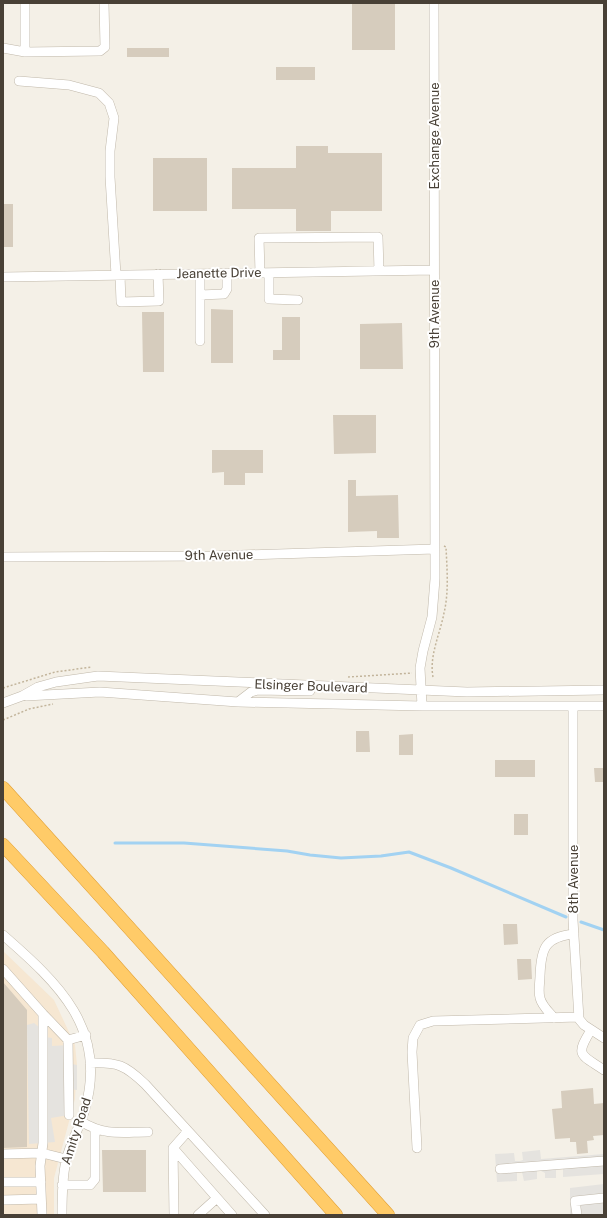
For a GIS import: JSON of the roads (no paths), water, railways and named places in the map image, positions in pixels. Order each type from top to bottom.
[{"type":"highway","points":[[3,788],[388,1215]]},
{"type":"highway","points":[[3,846],[103,952],[336,1215]]},
{"type":"street","points":[[25,3],[25,52]]},
{"type":"street","points":[[3,48],[25,52],[100,51],[105,47],[104,3]]},
{"type":"street","name":"Exchange Avenue","points":[[434,3],[434,270]]},
{"type":"street","points":[[19,81],[68,85],[99,93],[109,103],[114,118],[110,151],[110,177],[121,302],[159,300],[158,274]]},
{"type":"street","points":[[298,300],[269,299],[259,238],[378,237],[379,271]]},
{"type":"street","name":"Jeanette Drive","points":[[3,277],[434,270]]},
{"type":"street","name":"9th Avenue","points":[[422,706],[421,661],[432,617],[435,549],[434,270]]},
{"type":"street","points":[[200,295],[224,294],[227,289],[227,273]]},
{"type":"street","points":[[200,274],[200,341]]},
{"type":"street","name":"9th Avenue","points":[[3,558],[211,556],[435,549]]},
{"type":"street","name":"Elsinger Boulevard","points":[[3,703],[22,696],[38,687],[56,682],[98,676],[467,692],[604,690]]},
{"type":"street","points":[[238,702],[254,691],[306,692],[325,687]]},
{"type":"street","name":"Elsinger Boulevard","points":[[22,696],[100,692],[238,702],[422,706],[604,706]]},
{"type":"street","name":"8th Avenue","points":[[573,706],[574,934],[579,1017]]},
{"type":"street","points":[[554,1018],[544,1007],[540,998],[542,951],[550,942],[561,936],[574,934]]},
{"type":"street","name":"Amity Road","points":[[5,941],[59,989],[72,1006],[86,1034],[90,1063],[90,1083],[82,1122],[66,1159],[62,1185],[62,1215]]},
{"type":"street","points":[[3,968],[68,1040],[69,1115]]},
{"type":"street","points":[[42,1215],[40,1166],[43,1143],[43,1014]]},
{"type":"street","points":[[417,1148],[412,1052],[413,1038],[420,1025],[425,1022],[579,1017],[581,1023],[604,1038]]},
{"type":"street","points":[[591,1030],[582,1045],[581,1051],[583,1056],[604,1070]]},
{"type":"street","points":[[68,1040],[86,1034]]},
{"type":"street","points":[[90,1063],[116,1064],[129,1069],[265,1215]]},
{"type":"street","points":[[82,1122],[95,1130],[108,1132],[148,1132]]},
{"type":"street","points":[[62,1185],[90,1185],[95,1179],[95,1130]]},
{"type":"street","points":[[174,1215],[173,1148],[188,1131]]},
{"type":"street","points":[[173,1148],[232,1215]]},
{"type":"street","points":[[3,1154],[42,1153],[66,1159]]},
{"type":"street","points":[[500,1169],[604,1161]]},
{"type":"street","points":[[3,1182],[40,1182]]},
{"type":"street","points":[[198,1215],[217,1198]]},
{"type":"street","points":[[577,1215],[575,1201],[604,1198]]},
{"type":"street","points":[[3,1200],[41,1200]]},
{"type":"waterway","points":[[115,843],[184,843],[287,851],[341,858],[381,856],[409,852],[451,868],[566,917]]},
{"type":"waterway","points":[[581,922],[604,930]]}]
